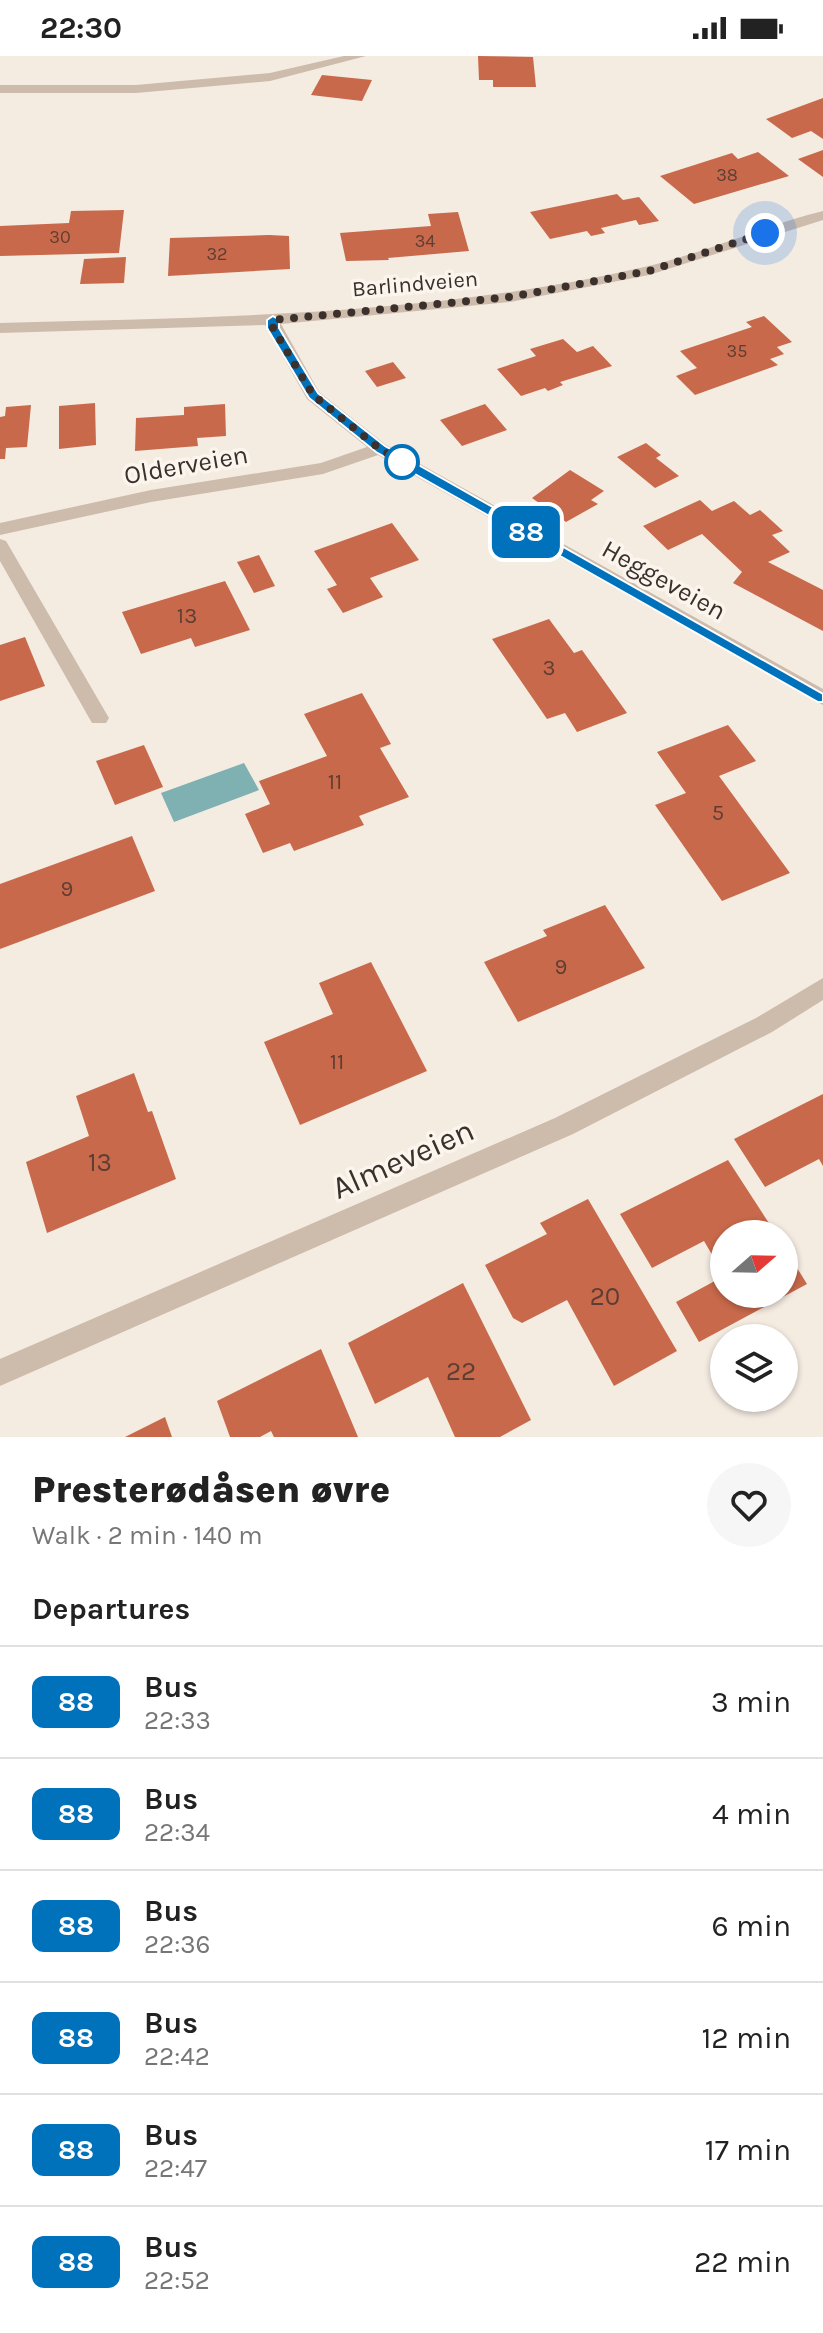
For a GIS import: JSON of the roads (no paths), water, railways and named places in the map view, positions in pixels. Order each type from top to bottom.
[{"type":"street","points":[[0,89],[136,89],[270,77],[360,56]]},
{"type":"street","name":"Barlindveien","points":[[0,328],[273,320],[510,297],[649,271],[823,215]]},
{"type":"street","name":"Heggeveien","points":[[273,320],[273,328],[313,395],[380,449],[823,698]]},
{"type":"street","name":"Olderveien","points":[[0,529],[151,496],[323,468],[380,449]]},
{"type":"street","points":[[0,545],[99,718]]},
{"type":"street","name":"Almeveien","points":[[0,1373],[564,1126],[764,1025],[823,988]]},
{"type":"water","points":[[244,763],[259,790],[174,822],[161,793]]}]
